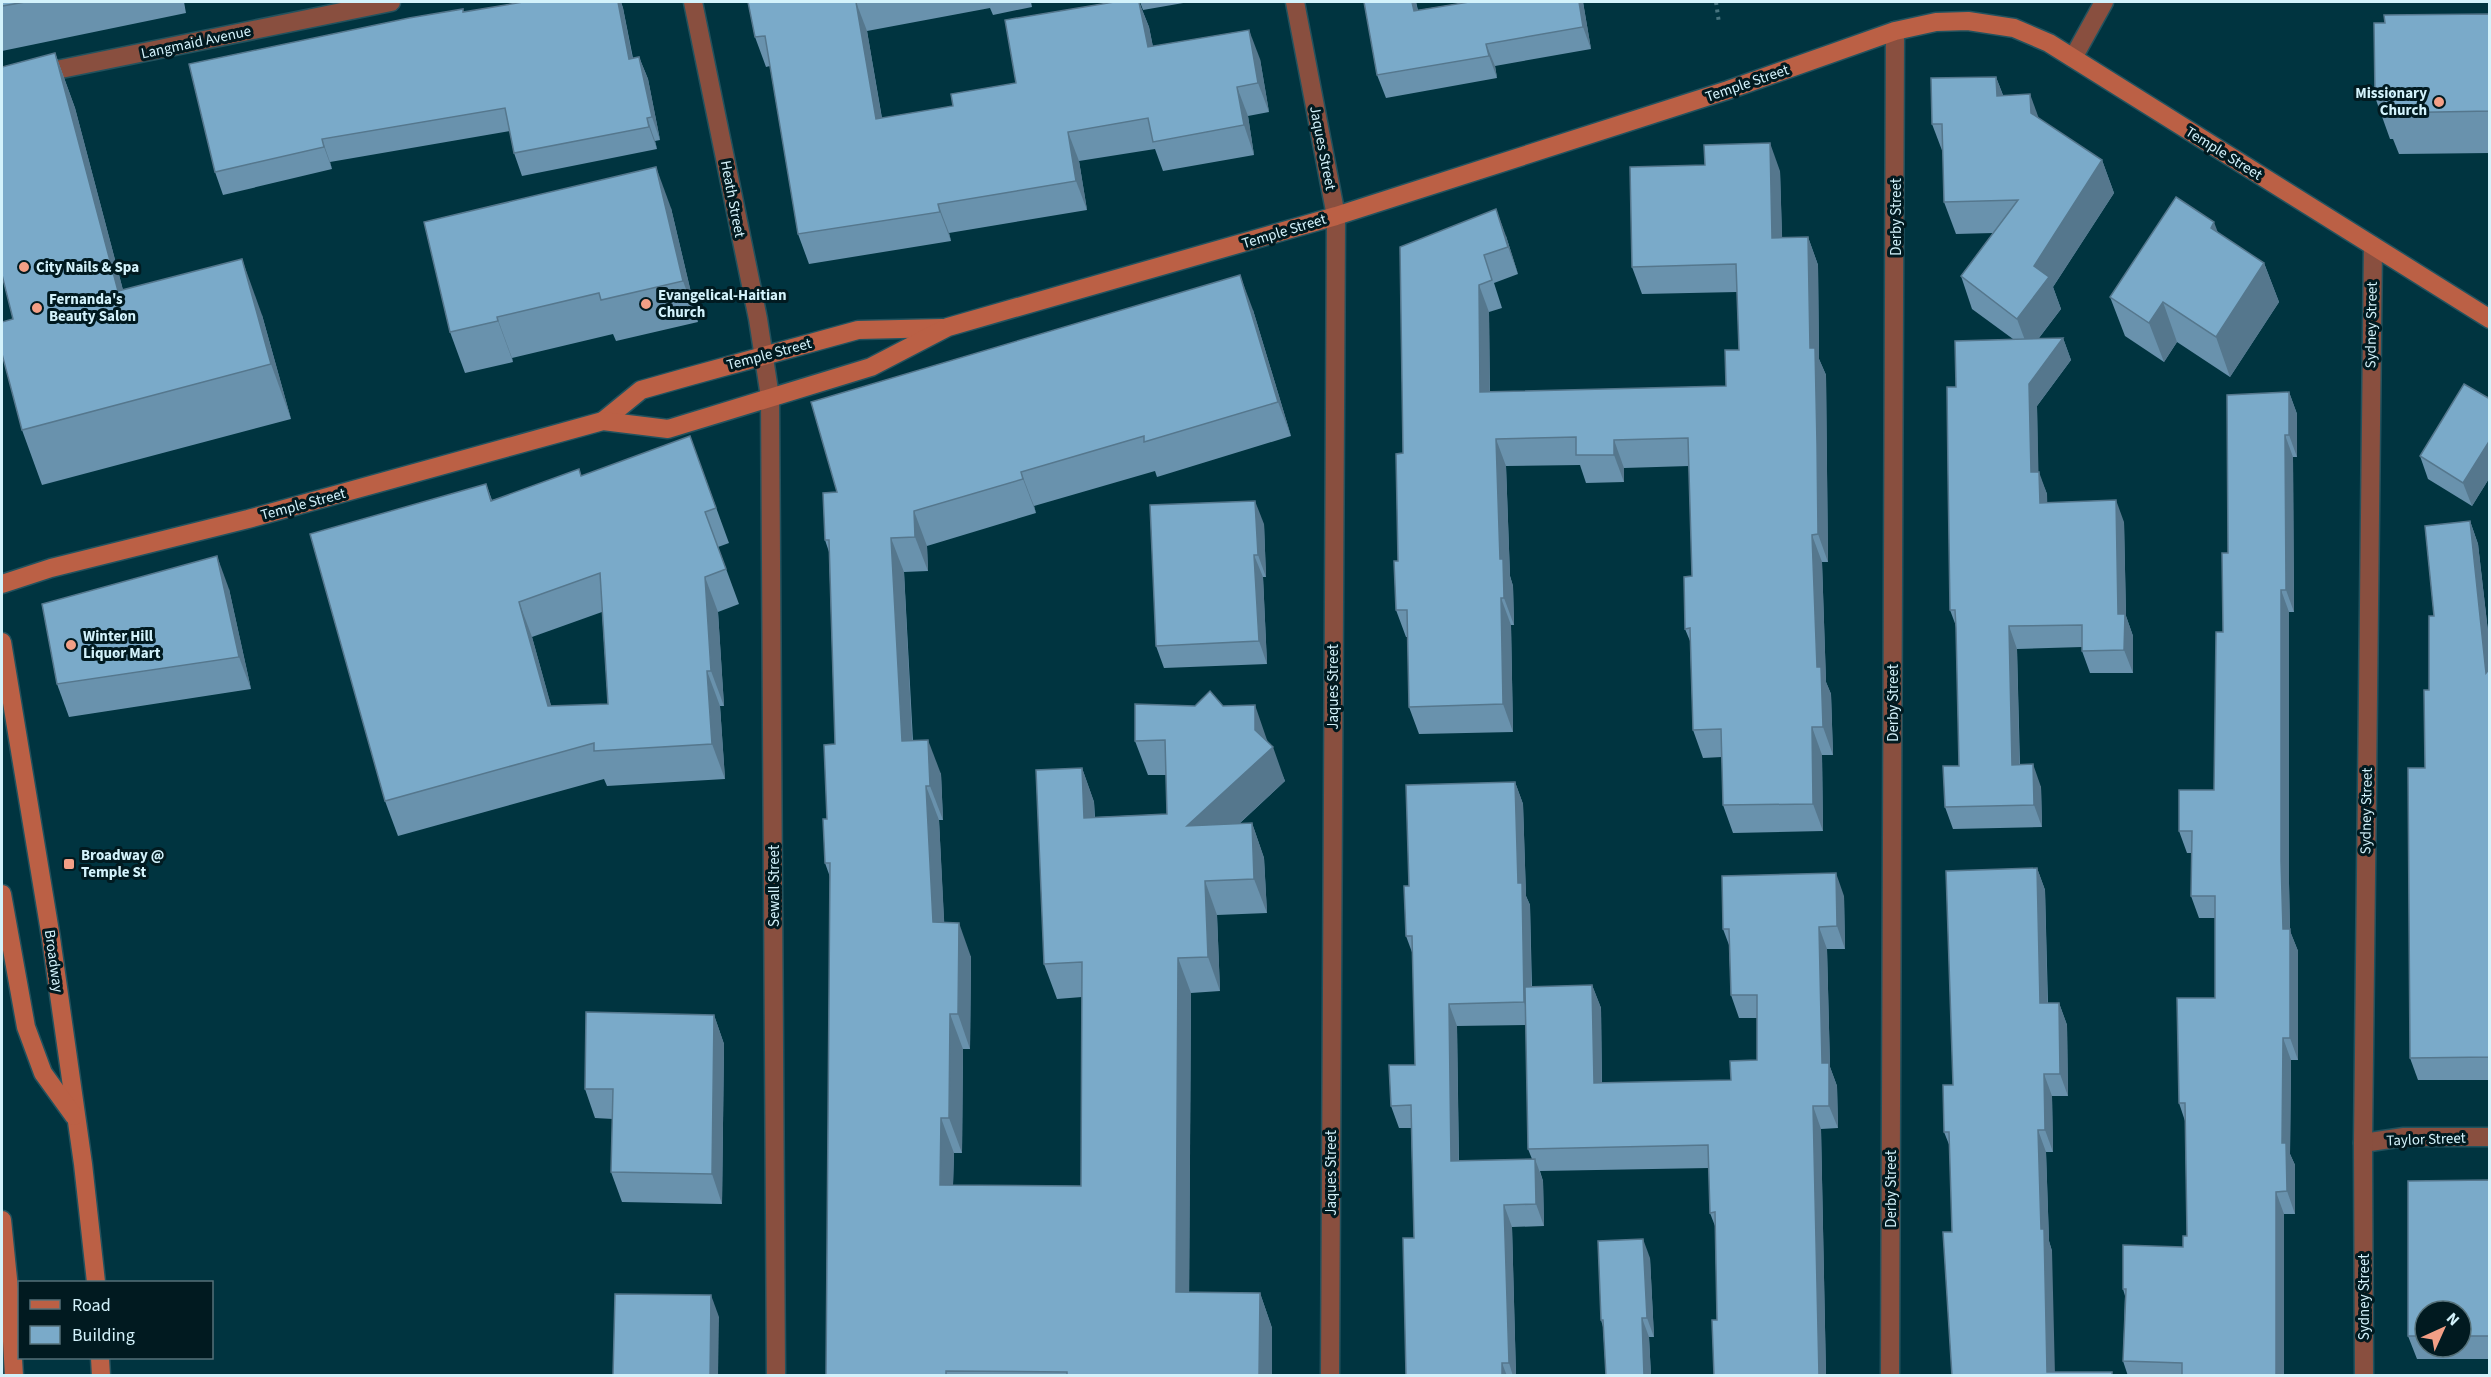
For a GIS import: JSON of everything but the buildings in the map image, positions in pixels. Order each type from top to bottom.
[{"type":"street","name":"Langmaid Avenue","points":[[2,81],[391,2]]},
{"type":"street","name":"Heath Street","points":[[693,2],[764,356],[770,398]]},
{"type":"street","name":"Jaques Street","points":[[1295,2],[1336,216],[1330,1376]]},
{"type":"street","points":[[2073,58],[2104,2]]},
{"type":"street","name":"Temple Street","points":[[2,584],[51,568],[248,519],[603,421],[668,429],[871,367],[948,327],[1336,216],[1728,90],[1894,31],[1936,22],[1992,23],[2031,35],[2073,58],[2490,319]]},
{"type":"street","name":"Derby Street","points":[[1890,1376],[1894,31]]},
{"type":"street","name":"Sydney Street","points":[[2364,1376],[2363,1143],[2373,246]]},
{"type":"street","name":"Temple Street","points":[[603,421],[641,390],[858,330],[948,327]]},
{"type":"street","name":"Sewall Street","points":[[770,398],[776,1376]]},
{"type":"street","name":"Broadway","points":[[2,642],[51,938],[96,1281]]},
{"type":"street","points":[[2,894],[26,1027],[43,1073],[76,1119]]},
{"type":"street","name":"Taylor Street","points":[[2363,1143],[2404,1137],[2490,1137]]},
{"type":"street","points":[[2,1220],[14,1376]]},
{"type":"street","points":[[100,1359],[101,1376]]},
{"type":"path","points":[[1716,2],[1719,23]]},
{"type":"place","name":"Missionary Church","points":[[2439,102]]},
{"type":"place","name":"City Nails & Spa","points":[[24,267]]},
{"type":"place","name":"Evangelical-Haitian Church","points":[[646,304]]},
{"type":"place","name":"Fernanda's Beauty Salon","points":[[37,308]]},
{"type":"place","name":"Winter Hill Liquor Mart","points":[[71,645]]},
{"type":"place","name":"Broadway @ Temple St","points":[[69,864]]}]
